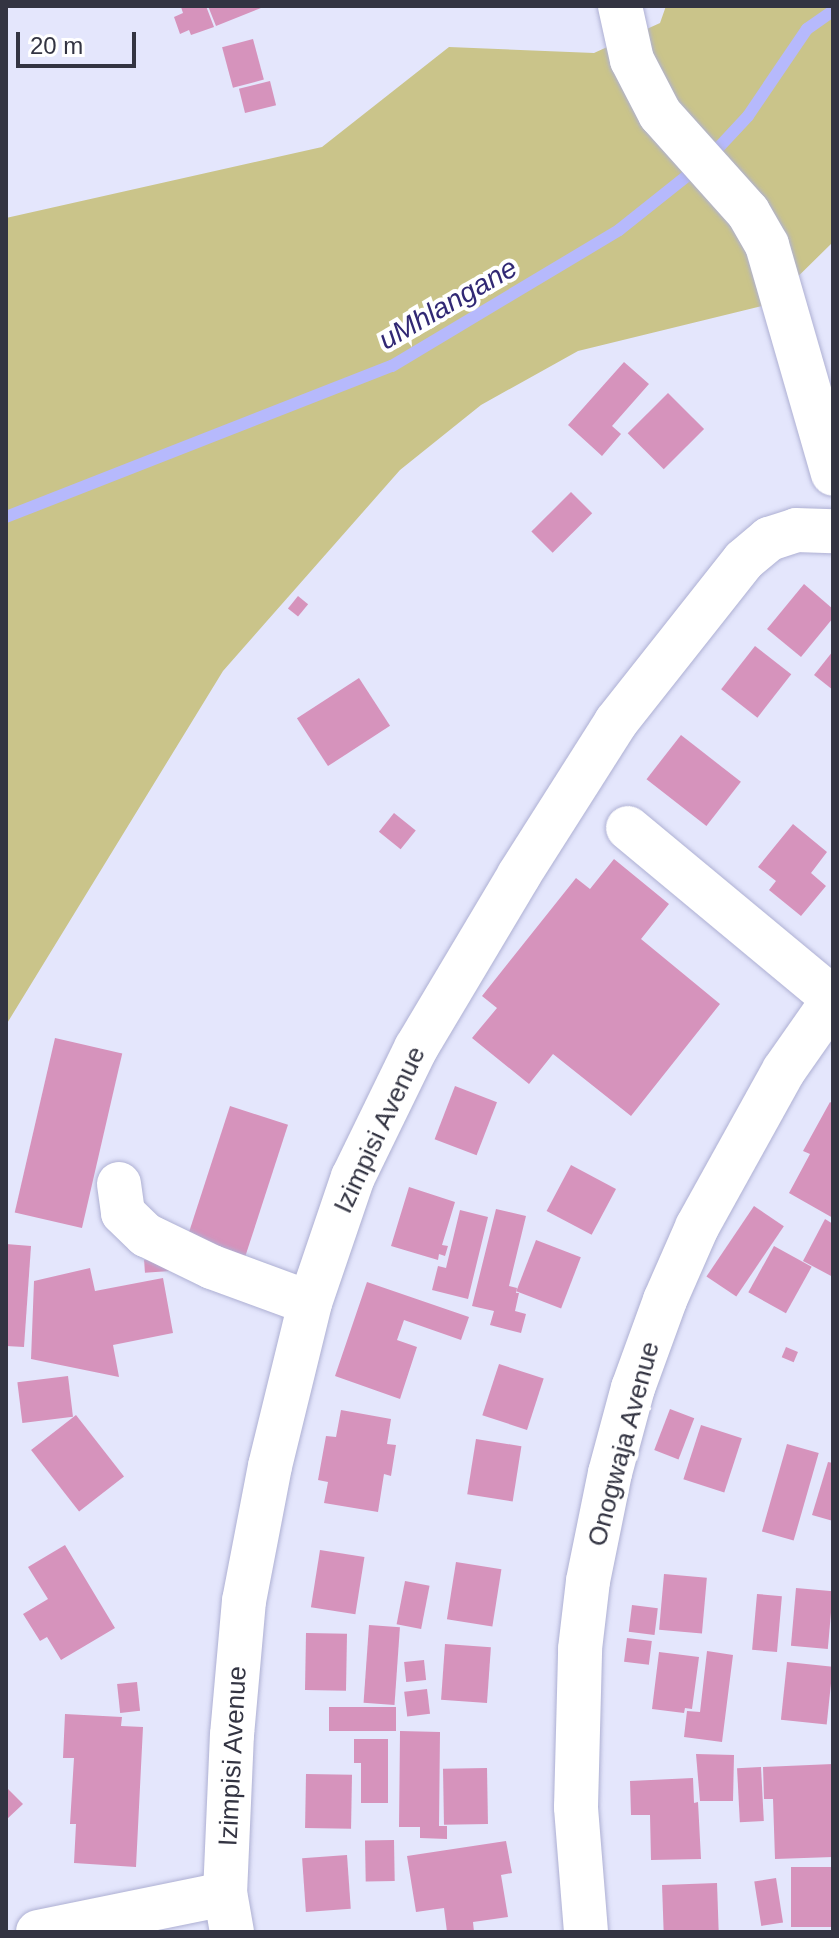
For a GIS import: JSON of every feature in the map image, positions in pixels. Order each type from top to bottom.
[{"type":"street","points":[[620,6],[632,60],[660,114],[748,212],[767,245],[833,474]]},
{"type":"street","name":"Izimpisi Avenue","points":[[229,1913],[232,1735],[244,1601],[270,1466],[310,1303],[353,1177],[416,1048],[519,875],[616,722],[744,560],[769,539],[796,530],[833,531]]},
{"type":"street","points":[[628,828],[833,999]]},
{"type":"street","name":"Onogwaja Avenue","points":[[586,1932],[576,1807],[580,1649],[588,1581],[610,1473],[633,1388],[665,1300],[697,1227],[752,1123],[833,999]]},
{"type":"street","points":[[119,1184],[123,1213],[146,1235],[212,1267],[310,1303]]},
{"type":"street","points":[[38,1932],[229,1913]]},
{"type":"shaded area","points":[[666,6],[833,6],[833,242],[770,304],[578,351],[481,405],[400,470],[223,671],[6,1025],[6,218],[322,147],[449,47],[594,53],[660,23]]},
{"type":"building","points":[[206,6],[214,27],[191,35],[189,30],[180,34],[174,17],[183,13],[181,7]]},
{"type":"building","points":[[208,6],[266,6],[216,26]]},
{"type":"building","points":[[253,39],[264,80],[233,88],[222,47]]},
{"type":"building","points":[[270,81],[276,105],[245,113],[239,89]]},
{"type":"building","points":[[624,362],[649,384],[612,426],[621,434],[602,456],[568,425]]},
{"type":"building","points":[[668,393],[704,429],[664,469],[628,433]]},
{"type":"building","points":[[571,492],[592,513],[553,553],[531,532]]},
{"type":"building","points":[[804,584],[833,609],[833,618],[801,657],[767,629]]},
{"type":"building","points":[[298,596],[308,604],[298,617],[288,608]]},
{"type":"building","points":[[755,646],[791,674],[757,718],[721,689]]},
{"type":"building","points":[[833,651],[833,690],[814,675]]},
{"type":"building","points":[[359,678],[390,726],[328,766],[297,718]]},
{"type":"building","points":[[681,735],[741,782],[706,826],[647,779]]},
{"type":"building","points":[[394,813],[416,831],[401,849],[379,832]]},
{"type":"building","points":[[793,824],[827,852],[811,873],[826,886],[801,916],[769,890],[776,881],[758,867]]},
{"type":"building","points":[[614,859],[669,904],[641,939],[720,1004],[631,1116],[553,1054],[529,1084],[472,1038],[497,1008],[482,996],[576,878],[590,889]]},
{"type":"building","points":[[55,1038],[122,1054],[82,1228],[15,1212]]},
{"type":"building","points":[[455,1086],[497,1102],[477,1155],[435,1139]]},
{"type":"building","points":[[830,1102],[833,1104],[833,1218],[789,1193],[810,1154],[803,1151]]},
{"type":"building","points":[[230,1106],[288,1125],[245,1257],[187,1238]]},
{"type":"building","points":[[571,1165],[616,1189],[592,1235],[547,1211]]},
{"type":"building","points":[[409,1187],[455,1202],[442,1245],[448,1246],[445,1256],[439,1254],[438,1260],[391,1246]]},
{"type":"building","points":[[754,1206],[784,1226],[736,1297],[706,1276]]},
{"type":"building","points":[[496,1209],[526,1216],[509,1286],[517,1288],[516,1293],[519,1293],[515,1311],[526,1314],[521,1333],[490,1325],[494,1311],[472,1306]]},
{"type":"building","points":[[460,1210],[488,1217],[468,1299],[432,1290],[438,1266],[446,1268]]},
{"type":"building","points":[[825,1219],[833,1224],[833,1277],[803,1261]]},
{"type":"building","points":[[536,1240],[581,1257],[561,1309],[516,1291]]},
{"type":"building","points":[[6,1244],[31,1246],[24,1347],[6,1346]]},
{"type":"building","points":[[774,1246],[812,1267],[786,1313],[748,1292]]},
{"type":"building","points":[[169,1258],[170,1271],[145,1273],[144,1260]]},
{"type":"building","points":[[90,1268],[95,1291],[163,1278],[173,1333],[113,1345],[119,1377],[31,1359],[34,1281]]},
{"type":"building","points":[[367,1282],[469,1317],[461,1340],[404,1320],[397,1340],[417,1347],[400,1399],[335,1376]]},
{"type":"building","points":[[786,1347],[798,1352],[794,1362],[782,1357]]},
{"type":"building","points":[[499,1364],[544,1379],[527,1430],[482,1415]]},
{"type":"building","points":[[68,1376],[73,1417],[22,1423],[17,1382]]},
{"type":"building","points":[[670,1409],[694,1418],[679,1459],[654,1450]]},
{"type":"building","points":[[341,1410],[391,1419],[387,1444],[396,1445],[391,1476],[384,1474],[378,1512],[324,1503],[328,1482],[318,1480],[326,1436],[336,1437]]},
{"type":"building","points":[[76,1415],[124,1476],[79,1512],[31,1450]]},
{"type":"building","points":[[701,1425],[742,1438],[724,1492],[683,1479]]},
{"type":"building","points":[[476,1439],[521,1446],[513,1502],[467,1494]]},
{"type":"building","points":[[787,1444],[819,1453],[794,1541],[762,1531]]},
{"type":"building","points":[[828,1462],[833,1463],[833,1521],[812,1515]]},
{"type":"building","points":[[65,1545],[115,1628],[61,1660],[47,1637],[40,1641],[23,1614],[48,1599],[28,1567]]},
{"type":"building","points":[[320,1550],[364,1557],[355,1614],[311,1607]]},
{"type":"building","points":[[456,1562],[501,1569],[492,1626],[447,1619]]},
{"type":"building","points":[[664,1574],[707,1578],[702,1634],[659,1630]]},
{"type":"building","points":[[405,1581],[430,1586],[421,1629],[397,1624]]},
{"type":"building","points":[[796,1588],[833,1591],[828,1649],[791,1646]]},
{"type":"building","points":[[757,1594],[782,1596],[777,1652],[752,1650]]},
{"type":"building","points":[[632,1605],[658,1608],[655,1635],[629,1632]]},
{"type":"building","points":[[369,1625],[400,1627],[394,1705],[364,1703]]},
{"type":"building","points":[[306,1633],[347,1634],[346,1691],[305,1690]]},
{"type":"building","points":[[627,1638],[652,1641],[649,1665],[624,1662]]},
{"type":"building","points":[[445,1644],[491,1647],[487,1703],[441,1700]]},
{"type":"building","points":[[707,1651],[733,1655],[722,1742],[684,1737],[687,1711],[700,1712]]},
{"type":"building","points":[[659,1652],[699,1657],[692,1709],[685,1708],[684,1713],[652,1709]]},
{"type":"building","points":[[424,1660],[426,1680],[406,1682],[404,1662]]},
{"type":"building","points":[[787,1662],[833,1667],[827,1724],[781,1720]]},
{"type":"building","points":[[137,1682],[140,1711],[120,1713],[117,1684]]},
{"type":"building","points":[[427,1689],[430,1714],[407,1717],[404,1692]]},
{"type":"building","points":[[329,1707],[396,1707],[396,1731],[329,1731]]},
{"type":"building","points":[[65,1714],[122,1717],[121,1726],[143,1727],[136,1867],[74,1863],[76,1824],[70,1824],[74,1758],[63,1758]]},
{"type":"building","points":[[400,1731],[440,1732],[439,1826],[447,1826],[447,1839],[420,1838],[420,1827],[399,1827]]},
{"type":"building","points":[[354,1739],[388,1739],[388,1803],[361,1803],[361,1763],[354,1763]]},
{"type":"building","points":[[696,1754],[734,1755],[733,1801],[700,1801]]},
{"type":"building","points":[[833,1764],[833,1857],[775,1859],[773,1799],[764,1799],[763,1767]]},
{"type":"building","points":[[761,1767],[764,1821],[740,1822],[737,1768]]},
{"type":"building","points":[[487,1768],[488,1824],[444,1825],[443,1769]]},
{"type":"building","points":[[306,1774],[352,1775],[351,1829],[305,1828]]},
{"type":"building","points":[[693,1778],[694,1803],[698,1802],[701,1859],[651,1860],[650,1815],[631,1815],[630,1781]]},
{"type":"building","points":[[6,1787],[23,1804],[6,1820]]},
{"type":"building","points":[[394,1840],[395,1881],[366,1881],[365,1841]]},
{"type":"building","points":[[506,1841],[512,1873],[501,1875],[508,1917],[473,1922],[474,1932],[447,1932],[444,1908],[416,1912],[407,1856]]},
{"type":"building","points":[[347,1855],[351,1909],[306,1912],[302,1858]]},
{"type":"building","points":[[791,1867],[833,1867],[833,1927],[791,1927]]},
{"type":"building","points":[[776,1878],[783,1922],[761,1926],[754,1881]]},
{"type":"building","points":[[717,1883],[719,1932],[664,1932],[662,1885]]},
{"type":"waterway","name":"uMhlangane","points":[[6,517],[392,366],[619,230],[707,160],[748,116],[807,29],[833,11]]}]
